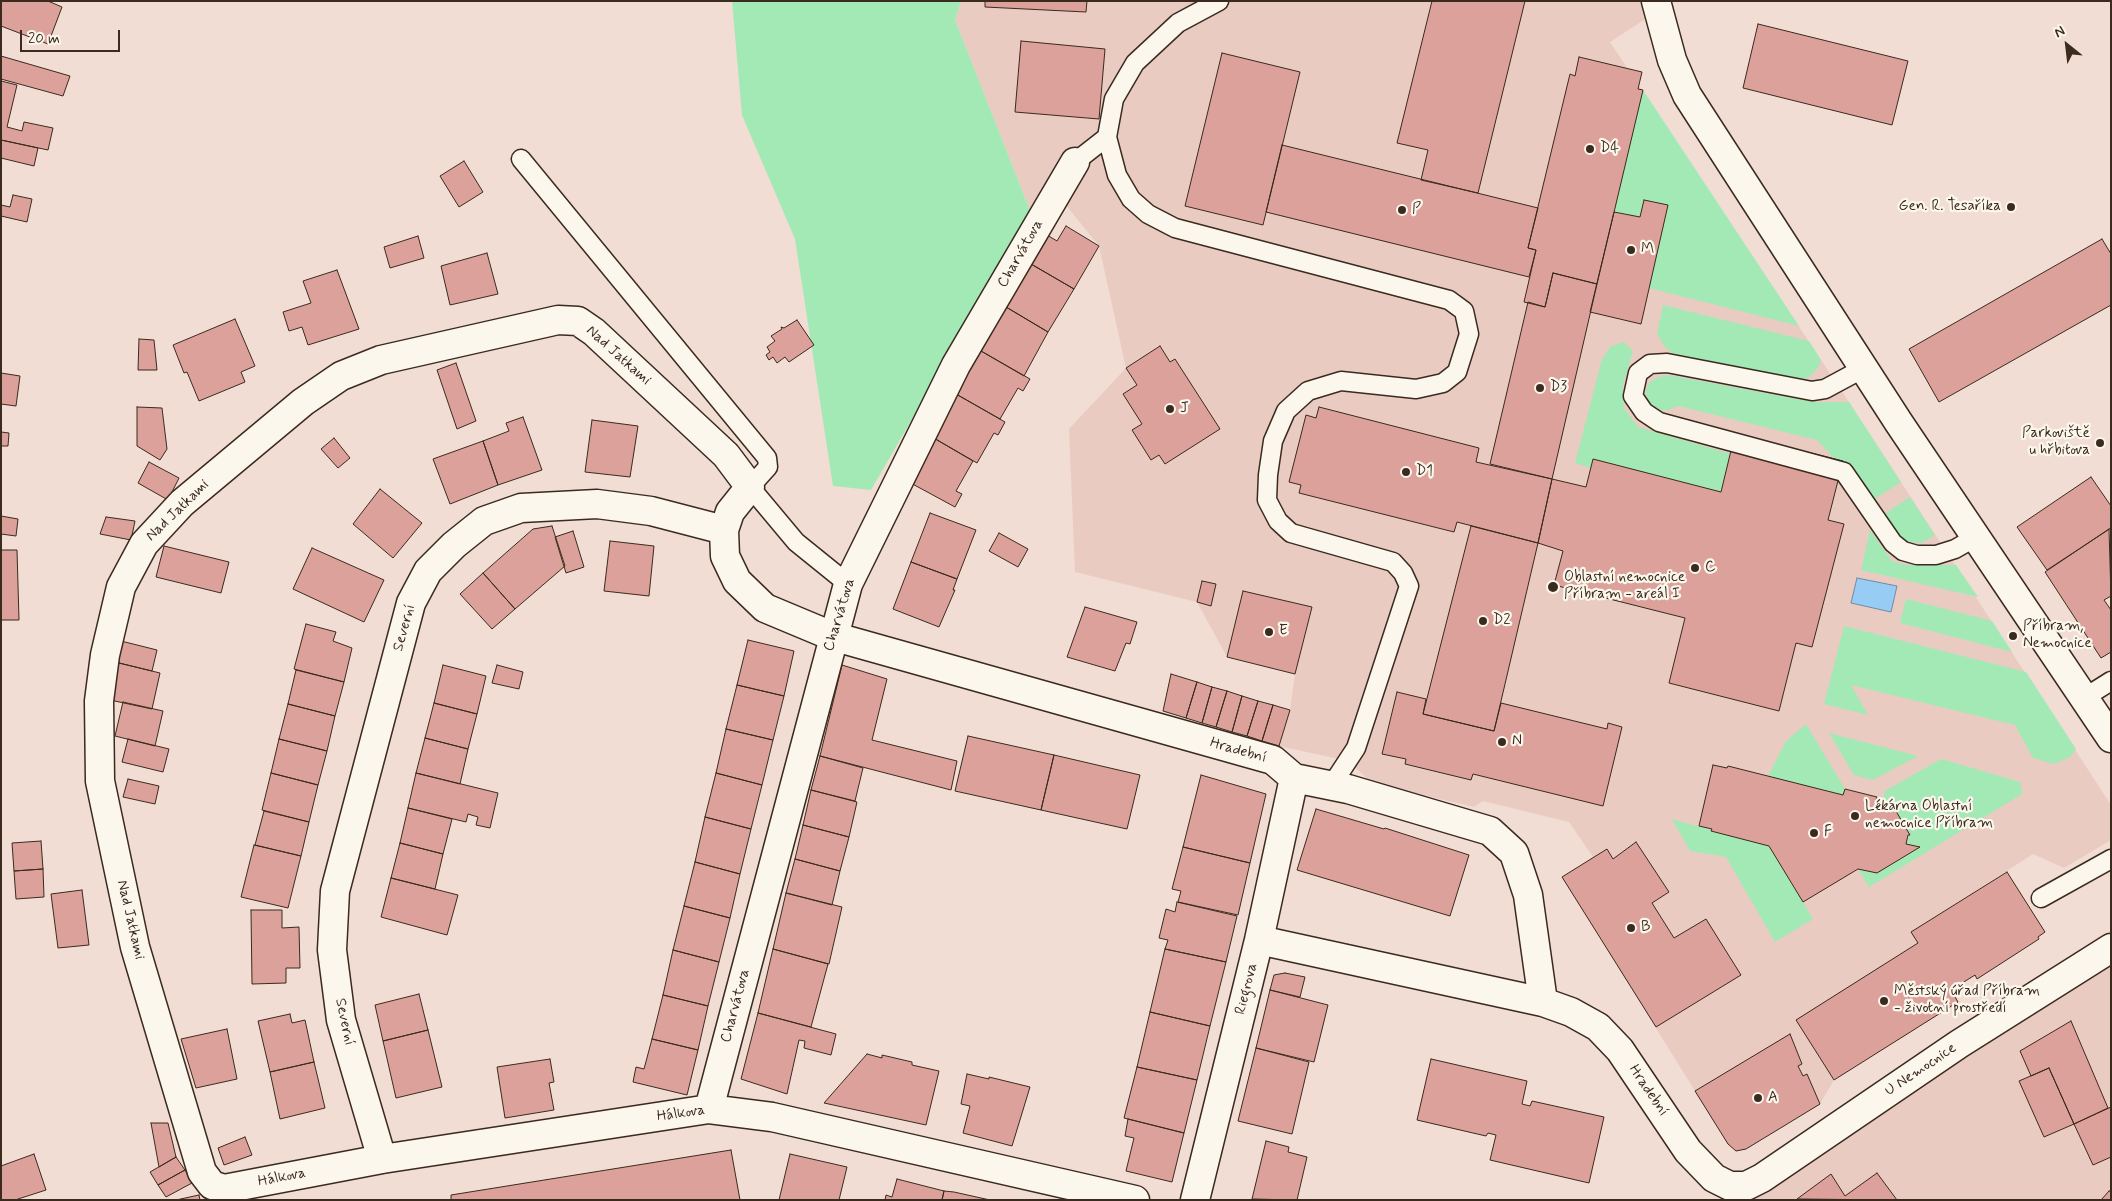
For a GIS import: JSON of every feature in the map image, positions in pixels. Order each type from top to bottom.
[{"type":"street","points":[[1656,1],[1672,60],[1687,96],[1864,368],[2111,738]]},
{"type":"street","name":"Charvátova","points":[[710,1109],[832,636],[848,584],[956,365],[1075,162]]},
{"type":"street","name":"Nad Jatkami","points":[[224,1189],[212,1185],[202,1172],[199,1163],[135,947],[100,781],[98,701],[105,655],[121,587],[144,544],[182,503],[303,402],[341,376],[381,360],[558,320],[578,321],[594,332],[726,455],[750,486]]},
{"type":"street","points":[[750,486],[730,512],[724,530],[725,556],[737,581],[765,608],[832,636]]},
{"type":"street","name":"Severní","points":[[382,1159],[341,1020],[332,950],[335,891],[411,603],[428,571],[454,544],[484,521],[521,508],[597,504],[651,511],[724,530]]},
{"type":"street","name":"Hradební","points":[[832,636],[1272,760],[1294,778],[1331,786],[1490,831],[1514,853],[1528,895],[1543,1002]]},
{"type":"street","name":"Riegrova","points":[[1195,1200],[1260,940],[1294,778]]},
{"type":"street","name":"Hradební","points":[[1260,940],[1543,1002],[1571,1012],[1598,1027],[1620,1050],[1688,1151],[1730,1193]]},
{"type":"street","name":"U Nemocnice","points":[[1730,1193],[1762,1178],[1959,1044],[2111,948]]},
{"type":"street","name":"Hálkova","points":[[224,1189],[382,1159],[710,1109],[772,1116],[1135,1200]]},
{"type":"lane","points":[[1219,1],[1178,23],[1135,63],[1114,99],[1106,137],[1117,175],[1131,199],[1148,214],[1175,228],[1449,300],[1464,311],[1469,334],[1457,372],[1443,383],[1416,389],[1341,381],[1308,391],[1286,411],[1274,441],[1268,475],[1267,500],[1278,521],[1291,533],[1393,562],[1404,573],[1409,586],[1356,748],[1331,786]]},
{"type":"lane","points":[[1075,162],[1106,137]]},
{"type":"lane","points":[[521,160],[767,458],[768,467],[750,486],[796,542],[848,584]]},
{"type":"lane","points":[[1864,368],[1825,388],[1812,391],[1667,363],[1650,364],[1638,373],[1634,396],[1644,412],[1659,422],[1844,472],[1893,543],[1903,551],[1917,556],[1936,554],[1955,549],[1976,537]]},
{"type":"lane","points":[[2084,698],[2111,681]]},
{"type":"lane","points":[[2041,898],[2111,860]]},
{"type":"shaded area","name":"Oblastní nemocnice Příbram - areál I","points":[[961,1],[1673,1],[1610,42],[1849,402],[2111,805],[2111,840],[2064,868],[2033,854],[1912,932],[1918,943],[1797,1021],[1834,1080],[1820,1104],[1746,1149],[1736,1151],[1728,1144],[1562,877],[1593,857],[1569,822],[1483,801],[1474,807],[1372,783],[1348,761],[1279,746],[1290,710],[1295,674],[1227,657],[1197,602],[1075,572],[1069,429],[1126,368],[1099,246],[1065,204],[1075,162],[1063,154],[1031,213],[955,20]]},
{"type":"shaded area","points":[[2111,946],[2111,1200],[1736,1200]]},
{"type":"green space","points":[[732,1],[961,1],[955,20],[1031,213],[871,490],[833,486],[795,239],[742,115]]},
{"type":"green space","points":[[1643,90],[1799,326],[1649,288],[1668,205],[1644,200],[1640,217],[1614,212]]},
{"type":"green space","points":[[1663,305],[1809,341],[1821,360],[1818,368],[1809,377],[1799,381],[1677,357],[1665,347],[1657,334]]},
{"type":"green space","points":[[1624,342],[1633,351],[1623,385],[1624,408],[1638,427],[1731,454],[1721,492],[1593,460],[1591,468],[1575,463],[1602,359],[1611,346]]},
{"type":"green space","points":[[1668,375],[1814,402],[1849,402],[1901,482],[1873,500],[1817,440],[1678,406],[1669,410],[1657,410],[1649,403],[1645,392],[1649,383],[1657,377]]},
{"type":"green space","points":[[1910,497],[1935,535],[1922,543],[1909,542],[1896,535],[1883,515]]},
{"type":"green space","points":[[1870,530],[1892,561],[1906,565],[1956,565],[1978,597],[1861,570]]},
{"type":"green space","points":[[1906,599],[1992,621],[2012,652],[1900,623]]},
{"type":"green space","points":[[1844,626],[2026,672],[2076,749],[2070,757],[2054,764],[2033,758],[2015,725],[1851,685],[1868,715],[1824,704]]},
{"type":"green space","points":[[1806,724],[1845,789],[1843,795],[1768,776],[1786,741]]},
{"type":"green space","points":[[1829,733],[1918,756],[1873,780],[1854,775]]},
{"type":"green space","points":[[1941,759],[2020,782],[2022,794],[1869,887],[1858,869],[1877,873],[1919,847],[1906,844],[1910,834],[1893,807],[1882,803],[1885,791]]},
{"type":"green space","points":[[1672,819],[1769,846],[1813,919],[1775,942],[1726,857],[1690,851]]},
{"type":"water","points":[[1857,578],[1897,586],[1891,612],[1851,603]]},
{"type":"building","points":[[1,1],[48,1],[62,7],[48,44],[1,26]]},
{"type":"building","points":[[985,1],[1087,1],[1086,12],[985,7]]},
{"type":"building","points":[[1432,1],[1525,1],[1478,193],[1421,180],[1428,150],[1397,143]]},
{"type":"building","points":[[1758,24],[1908,61],[1892,125],[1743,88]]},
{"type":"building","points":[[1021,41],[1105,49],[1099,119],[1015,112]]},
{"type":"building","points":[[1222,53],[1300,72],[1263,225],[1185,206]]},
{"type":"building","points":[[1,56],[70,76],[63,96],[1,79]]},
{"type":"building","name":"D4","points":[[1579,57],[1642,72],[1638,89],[1643,90],[1597,284],[1553,273],[1545,307],[1524,302],[1536,250],[1528,248],[1570,74],[1575,76]]},
{"type":"building","points":[[1,81],[17,85],[7,127],[22,131],[24,122],[53,128],[48,150],[1,140]]},
{"type":"building","points":[[1,140],[38,148],[34,166],[1,158]]},
{"type":"building","name":"P","points":[[1282,145],[1538,208],[1528,248],[1536,250],[1529,277],[1266,212]]},
{"type":"building","points":[[464,161],[483,192],[459,207],[440,176]]},
{"type":"building","points":[[13,195],[32,199],[27,222],[1,216],[1,205],[10,207]]},
{"type":"building","name":"M","points":[[1644,200],[1668,205],[1641,324],[1590,312],[1614,212],[1640,217]]},
{"type":"building","points":[[1066,226],[1099,246],[1074,289],[1031,264],[1047,235],[1057,241]]},
{"type":"building","points":[[418,236],[424,258],[390,268],[384,247]]},
{"type":"building","points":[[2102,239],[2111,254],[2111,305],[1939,402],[1909,349]]},
{"type":"building","points":[[487,253],[498,294],[450,305],[441,266]]},
{"type":"building","points":[[1031,264],[1074,289],[1048,332],[1006,307]]},
{"type":"building","points":[[337,270],[359,329],[308,345],[302,327],[289,331],[283,312],[311,303],[303,281]]},
{"type":"building","name":"D3","points":[[1553,273],[1597,284],[1552,479],[1490,464],[1528,302],[1545,307]]},
{"type":"building","points":[[1006,307],[1048,332],[1024,376],[981,351]]},
{"type":"building","points":[[235,319],[255,366],[241,372],[245,382],[199,401],[187,372],[184,373],[173,345]]},
{"type":"building","points":[[797,320],[814,345],[789,362],[785,357],[777,363],[773,357],[769,360],[766,355],[770,352],[767,347],[775,341],[771,336],[782,329],[781,327],[784,328]]},
{"type":"building","points":[[139,339],[154,340],[157,370],[138,370]]},
{"type":"building","name":"J","points":[[1160,346],[1170,362],[1175,359],[1220,429],[1165,464],[1159,455],[1151,460],[1132,430],[1142,424],[1123,394],[1137,385],[1126,368]]},
{"type":"building","points":[[981,351],[1030,379],[1023,391],[1018,388],[1000,419],[956,394]]},
{"type":"building","points":[[456,363],[476,421],[457,429],[437,370]]},
{"type":"building","points":[[1,373],[20,376],[16,406],[1,404]]},
{"type":"building","points":[[956,394],[1005,422],[998,435],[994,433],[977,463],[932,437]]},
{"type":"building","points":[[137,407],[162,408],[167,449],[160,460],[137,446]]},
{"type":"building","name":"D1","points":[[1319,407],[1479,448],[1476,462],[1552,479],[1538,543],[1457,522],[1454,532],[1299,493],[1301,485],[1289,482],[1306,415],[1316,418]]},
{"type":"building","points":[[523,417],[542,470],[498,485],[483,441],[509,431],[506,423]]},
{"type":"building","points":[[592,420],[638,426],[630,477],[585,472]]},
{"type":"building","points":[[1,432],[9,433],[8,446],[1,446]]},
{"type":"building","name":"C","points":[[1735,434],[1843,461],[1828,520],[1844,524],[1812,647],[1796,643],[1779,711],[1669,683],[1685,618],[1554,585],[1563,551],[1538,543],[1552,479],[1586,487],[1593,459],[1721,492]]},
{"type":"building","points":[[932,437],[973,461],[956,491],[962,494],[955,507],[907,481]]},
{"type":"building","points":[[334,438],[350,458],[338,468],[321,449]]},
{"type":"building","points":[[483,441],[498,485],[450,504],[433,459]]},
{"type":"building","points":[[149,462],[179,478],[168,500],[138,483]]},
{"type":"building","points":[[2091,477],[2111,506],[2111,528],[2047,570],[2017,527]]},
{"type":"building","points":[[380,489],[422,523],[393,558],[353,524]]},
{"type":"building","points":[[930,513],[976,530],[957,579],[911,562]]},
{"type":"building","points":[[1,516],[18,519],[16,536],[1,534]]},
{"type":"building","points":[[106,517],[135,521],[131,540],[100,534]]},
{"type":"building","points":[[552,526],[565,566],[515,609],[483,573],[533,529]]},
{"type":"building","name":"D2","points":[[1471,526],[1538,543],[1494,731],[1423,714]]},
{"type":"building","points":[[2109,529],[2111,596],[2104,600],[2111,610],[2111,652],[2101,658],[2045,572]]},
{"type":"building","points":[[573,531],[584,567],[566,573],[555,537]]},
{"type":"building","points":[[999,533],[1028,549],[1018,567],[989,551]]},
{"type":"building","points":[[610,541],[654,546],[649,596],[604,591]]},
{"type":"building","points":[[164,546],[229,562],[221,593],[156,577]]},
{"type":"building","points":[[312,548],[384,580],[364,622],[293,589]]},
{"type":"building","points":[[1,550],[17,550],[19,620],[1,620]]},
{"type":"building","points":[[911,562],[957,579],[953,590],[955,590],[939,627],[893,609]]},
{"type":"building","points":[[483,573],[515,609],[492,629],[460,594]]},
{"type":"building","points":[[1202,581],[1216,584],[1211,606],[1197,602]]},
{"type":"building","name":"E","points":[[1243,591],[1312,607],[1295,674],[1227,657]]},
{"type":"building","points":[[1085,607],[1137,622],[1130,644],[1126,643],[1115,671],[1067,657]]},
{"type":"building","points":[[306,624],[336,632],[333,641],[352,648],[344,682],[294,669]]},
{"type":"building","points":[[748,640],[794,651],[784,696],[737,685]]},
{"type":"building","points":[[121,641],[157,650],[152,671],[115,662]]},
{"type":"building","points":[[119,663],[160,673],[152,709],[110,700]]},
{"type":"building","points":[[443,665],[486,676],[477,714],[434,703]]},
{"type":"building","points":[[497,665],[523,672],[519,689],[492,683]]},
{"type":"building","points":[[842,665],[887,679],[872,740],[957,761],[951,790],[820,756]]},
{"type":"building","points":[[296,670],[344,682],[335,716],[288,704]]},
{"type":"building","points":[[1171,674],[1197,682],[1186,718],[1163,711]]},
{"type":"building","points":[[1197,682],[1212,687],[1202,723],[1186,718]]},
{"type":"building","points":[[737,685],[784,696],[773,740],[726,729]]},
{"type":"building","points":[[1212,687],[1227,691],[1216,727],[1202,723]]},
{"type":"building","points":[[1227,691],[1242,696],[1232,732],[1216,727]]},
{"type":"building","name":"N","points":[[1397,692],[1426,699],[1423,714],[1494,731],[1501,703],[1607,729],[1608,723],[1622,727],[1603,806],[1473,774],[1471,780],[1405,764],[1406,759],[1382,754]]},
{"type":"building","points":[[1242,696],[1258,701],[1247,736],[1232,732]]},
{"type":"building","points":[[1258,701],[1273,705],[1262,741],[1247,736]]},
{"type":"building","points":[[123,702],[163,711],[155,746],[115,736]]},
{"type":"building","points":[[434,703],[477,714],[468,749],[425,738]]},
{"type":"building","points":[[288,704],[335,716],[327,751],[279,739]]},
{"type":"building","points":[[1273,705],[1290,710],[1279,746],[1262,741]]},
{"type":"building","points":[[726,729],[773,740],[762,785],[716,773]]},
{"type":"building","points":[[968,736],[1054,755],[1041,810],[955,791]]},
{"type":"building","points":[[425,738],[468,749],[460,784],[416,773]]},
{"type":"building","points":[[128,739],[169,749],[163,772],[122,762]]},
{"type":"building","points":[[279,739],[327,751],[318,785],[271,773]]},
{"type":"building","points":[[1054,755],[1140,775],[1127,829],[1041,810]]},
{"type":"building","points":[[820,756],[863,768],[855,801],[811,790]]},
{"type":"building","name":"F","points":[[1713,765],[1727,768],[1728,766],[1843,795],[1845,789],[1877,797],[1875,802],[1893,806],[1910,835],[1908,835],[1906,844],[1920,847],[1877,873],[1858,869],[1803,902],[1769,846],[1711,831],[1712,829],[1699,826]]},
{"type":"building","points":[[271,773],[318,785],[309,822],[262,810]]},
{"type":"building","points":[[416,773],[498,793],[490,828],[476,825],[478,817],[468,814],[466,822],[408,808]]},
{"type":"building","points":[[716,773],[762,785],[751,829],[705,817]]},
{"type":"building","points":[[1201,775],[1266,794],[1250,863],[1183,847]]},
{"type":"building","points":[[128,779],[159,786],[155,804],[123,797]]},
{"type":"building","points":[[811,790],[857,802],[849,837],[803,825]]},
{"type":"building","points":[[408,808],[452,819],[443,854],[400,843]]},
{"type":"building","points":[[1316,809],[1385,828],[1469,855],[1450,916],[1297,870]]},
{"type":"building","points":[[264,811],[309,822],[301,856],[255,845]]},
{"type":"building","points":[[705,817],[751,829],[740,874],[695,862]]},
{"type":"building","points":[[803,825],[849,837],[840,871],[795,859]]},
{"type":"building","points":[[41,841],[43,869],[14,871],[12,843]]},
{"type":"building","name":"B","points":[[1636,842],[1669,892],[1652,903],[1674,938],[1706,919],[1741,975],[1656,1027],[1562,877],[1607,849],[1613,859]]},
{"type":"building","points":[[400,843],[443,854],[435,889],[391,878]]},
{"type":"building","points":[[254,845],[301,856],[288,908],[241,897]]},
{"type":"building","points":[[1183,847],[1250,863],[1238,915],[1178,902],[1181,891],[1172,889]]},
{"type":"building","points":[[795,859],[840,871],[832,905],[786,893]]},
{"type":"building","points":[[695,862],[740,874],[730,918],[684,906]]},
{"type":"building","points":[[43,869],[44,897],[16,899],[14,871]]},
{"type":"building","points":[[2007,872],[2045,932],[2038,937],[2039,939],[1977,979],[1975,975],[1951,990],[1958,1002],[1834,1080],[1796,1020],[1918,943],[1911,932]]},
{"type":"building","points":[[391,878],[458,895],[447,935],[381,917]]},
{"type":"building","points":[[82,890],[89,945],[58,948],[51,894]]},
{"type":"building","points":[[786,893],[842,907],[829,964],[773,949]]},
{"type":"building","points":[[1177,902],[1237,916],[1226,962],[1165,949],[1168,940],[1159,938],[1166,909],[1175,912]]},
{"type":"building","points":[[684,906],[730,918],[719,962],[673,950]]},
{"type":"building","points":[[251,910],[282,910],[282,928],[299,927],[300,968],[286,968],[286,983],[252,984]]},
{"type":"building","points":[[773,949],[828,964],[811,1027],[758,1013]]},
{"type":"building","points":[[1165,949],[1226,962],[1210,1026],[1150,1012]]},
{"type":"building","points":[[673,950],[719,962],[708,1006],[663,995]]},
{"type":"building","points":[[1285,973],[1305,977],[1300,997],[1270,990],[1274,975]]},
{"type":"building","points":[[1270,990],[1328,1005],[1314,1062],[1256,1048]]},
{"type":"building","points":[[419,994],[428,1030],[383,1041],[375,1005]]},
{"type":"building","points":[[663,995],[708,1006],[698,1050],[652,1039]]},
{"type":"building","points":[[1150,1012],[1210,1026],[1197,1080],[1137,1067]]},
{"type":"building","points":[[758,1013],[836,1034],[831,1055],[804,1048],[805,1041],[799,1040],[787,1094],[741,1079]]},
{"type":"building","points":[[290,1014],[292,1023],[305,1020],[314,1062],[270,1072],[258,1021]]},
{"type":"building","points":[[2071,1021],[2108,1108],[2074,1124],[2049,1068],[2031,1076],[2020,1051]]},
{"type":"building","points":[[227,1029],[237,1079],[196,1088],[181,1039]]},
{"type":"building","points":[[428,1030],[442,1087],[396,1098],[383,1041]]},
{"type":"building","name":"A","points":[[1790,1034],[1802,1064],[1798,1066],[1803,1076],[1807,1074],[1820,1104],[1746,1149],[1736,1151],[1728,1144],[1695,1091]]},
{"type":"building","points":[[652,1039],[698,1050],[687,1095],[633,1082],[636,1067],[644,1069]]},
{"type":"building","points":[[1256,1048],[1309,1062],[1292,1134],[1238,1121]]},
{"type":"building","points":[[867,1054],[882,1058],[882,1055],[912,1062],[912,1065],[939,1071],[926,1125],[824,1103]]},
{"type":"building","points":[[550,1059],[554,1082],[549,1083],[554,1110],[505,1118],[497,1067]]},
{"type":"building","points":[[1431,1059],[1527,1081],[1522,1104],[1530,1106],[1532,1101],[1604,1117],[1589,1183],[1490,1160],[1496,1135],[1488,1133],[1486,1136],[1417,1120]]},
{"type":"building","points":[[314,1062],[325,1108],[280,1119],[270,1072]]},
{"type":"building","points":[[1137,1067],[1197,1080],[1184,1133],[1124,1118]]},
{"type":"building","points":[[2049,1068],[2074,1124],[2044,1137],[2019,1081]]},
{"type":"building","points":[[967,1074],[989,1079],[989,1077],[1030,1087],[1012,1146],[963,1133],[970,1106],[961,1104]]},
{"type":"building","points":[[2111,1107],[2111,1157],[2093,1165],[2074,1124]]},
{"type":"building","points":[[1128,1119],[1184,1133],[1172,1182],[1126,1171],[1134,1138],[1125,1136]]},
{"type":"building","points":[[151,1123],[168,1123],[176,1157],[159,1167]]},
{"type":"building","points":[[245,1137],[252,1155],[224,1165],[218,1148]]},
{"type":"building","points":[[1266,1141],[1289,1147],[1288,1152],[1307,1157],[1297,1200],[1252,1199]]},
{"type":"building","points":[[731,1150],[740,1200],[451,1200],[451,1195]]},
{"type":"building","points":[[34,1154],[46,1190],[15,1200],[1,1200],[1,1166]]},
{"type":"building","points":[[790,1154],[847,1167],[839,1200],[779,1200]]},
{"type":"building","points":[[176,1157],[185,1170],[158,1185],[150,1172]]},
{"type":"building","points":[[185,1170],[192,1183],[166,1197],[158,1185]]},
{"type":"building","points":[[1877,1173],[1897,1200],[1797,1199],[1831,1174],[1845,1196]]},
{"type":"building","points":[[897,1179],[944,1191],[942,1200],[885,1200],[886,1195],[892,1197]]},
{"type":"building","points":[[944,1191],[954,1192],[990,1200],[942,1200]]},
{"type":"building","points":[[2111,1191],[2111,1200],[2101,1200]]},
{"type":"building","points":[[199,1195],[200,1200],[176,1200]]},
{"type":"place","name":"D4","points":[[1590,149]]},
{"type":"place","name":"Gen. R. Tesaříka","points":[[2011,207]]},
{"type":"place","name":"P","points":[[1402,210]]},
{"type":"place","name":"M","points":[[1631,250]]},
{"type":"place","name":"D3","points":[[1540,388]]},
{"type":"place","name":"J","points":[[1170,409]]},
{"type":"place","name":"Parkoviště u hřbitova","points":[[2100,443]]},
{"type":"place","name":"D1","points":[[1406,472]]},
{"type":"place","name":"C","points":[[1695,568]]},
{"type":"place","name":"Oblastní nemocnice Příbram - areál I","points":[[1553,587]]},
{"type":"place","name":"D2","points":[[1483,621]]},
{"type":"place","name":"E","points":[[1269,632]]},
{"type":"place","name":"Příbram, Nemocnice","points":[[2013,636]]},
{"type":"place","name":"N","points":[[1502,742]]},
{"type":"place","name":"Lékárna Oblastní nemocnice Příbram","points":[[1855,816]]},
{"type":"place","name":"F","points":[[1814,833]]},
{"type":"place","name":"B","points":[[1631,928]]},
{"type":"place","name":"Městský úřad Příbram - životní prostředí","points":[[1884,1001]]},
{"type":"place","name":"A","points":[[1758,1098]]}]
